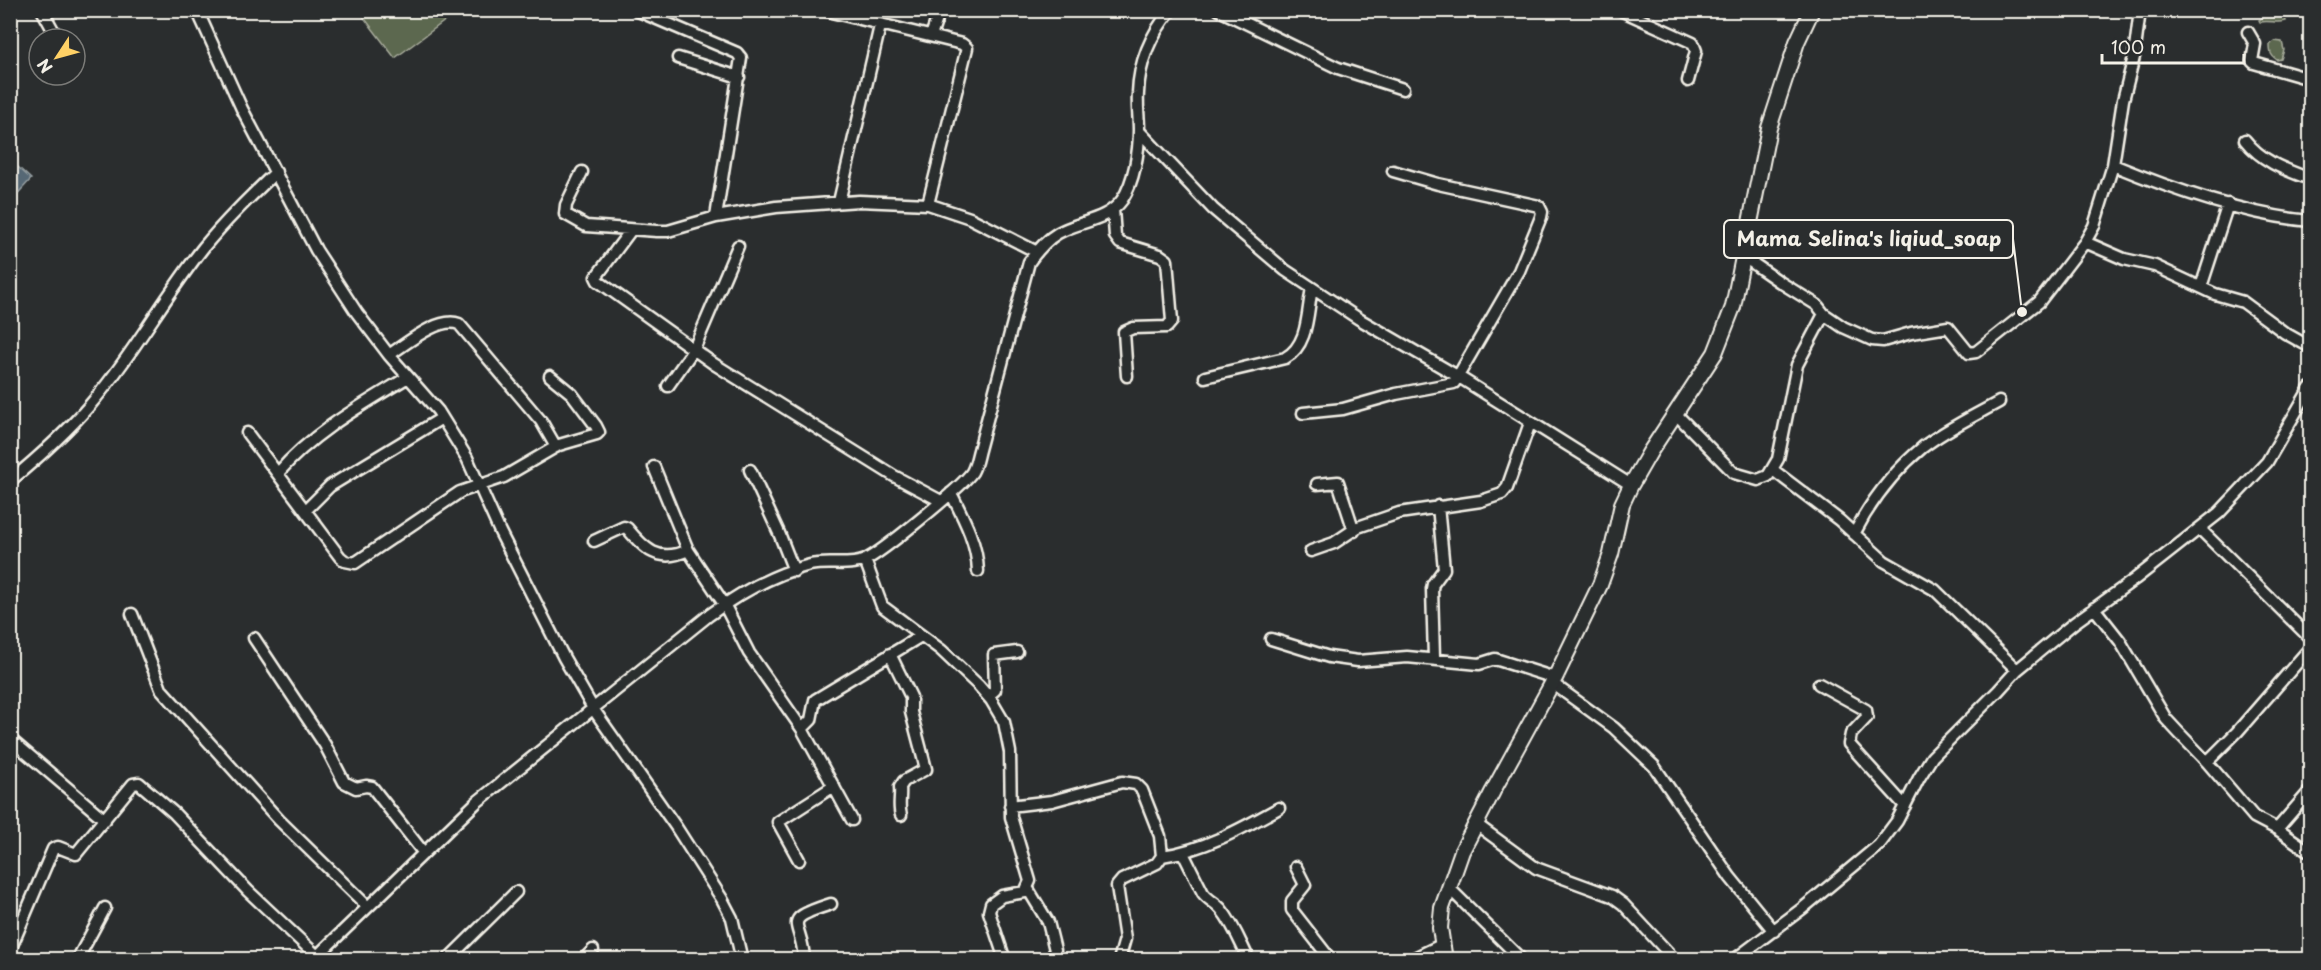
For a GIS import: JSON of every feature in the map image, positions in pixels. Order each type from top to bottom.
[{"type":"street","points":[[42,10],[51,27]]},
{"type":"street","points":[[197,10],[242,109],[322,260],[347,299],[389,355],[442,418],[467,458],[500,532],[564,658],[594,710],[676,827],[722,899],[732,918],[742,960]]},
{"type":"street","points":[[636,10],[651,13],[737,52],[741,58],[716,217]]},
{"type":"street","points":[[823,10],[880,26],[962,44],[967,48],[968,52],[928,204]]},
{"type":"street","points":[[931,36],[940,10]]},
{"type":"street","points":[[10,950],[53,849],[58,847],[76,854],[133,784],[142,784],[174,813],[315,958],[477,802],[724,604],[756,586],[812,565],[865,560],[951,494],[972,472],[976,461],[1029,262],[1059,233],[1102,217],[1113,209],[1121,201],[1130,185],[1139,131],[1137,93],[1144,55],[1148,43],[1171,10]]},
{"type":"street","points":[[1219,10],[1338,68],[1403,89]]},
{"type":"street","points":[[1620,10],[1693,43],[1696,51],[1688,81]]},
{"type":"street","points":[[1744,256],[1817,305],[1824,314],[1858,334],[1883,341],[1911,333],[1948,327],[1972,354],[2039,302],[2085,242],[2094,226],[2113,165],[2123,100],[2134,57],[2140,10]]},
{"type":"street","points":[[1445,960],[1440,928],[1442,908],[1462,851],[1554,681],[1600,585],[1611,554],[1622,504],[1631,485],[1715,353],[1734,307],[1769,128],[1808,12]]},
{"type":"street","points":[[839,202],[880,26]]},
{"type":"street","points":[[2248,32],[2255,44],[2252,61],[2254,63],[2310,79]]},
{"type":"street","points":[[678,58],[739,77]]},
{"type":"street","points":[[1139,131],[1213,209],[1285,270],[1359,319],[1459,377],[1631,485]]},
{"type":"street","points":[[2245,140],[2260,156],[2271,163],[2310,179]]},
{"type":"street","points":[[2113,165],[2161,185],[2228,204],[2310,221]]},
{"type":"street","points":[[1303,413],[1343,409],[1396,394],[1452,385],[1459,377],[1519,271],[1542,212],[1539,206],[1437,184],[1393,171]]},
{"type":"street","points":[[10,481],[58,440],[89,406],[118,370],[202,249],[226,220],[276,172]]},
{"type":"street","points":[[582,172],[566,205],[565,214],[586,226],[668,231],[716,217],[776,207],[839,202],[928,204],[970,218],[1037,252]]},
{"type":"street","points":[[2201,287],[2228,204]]},
{"type":"street","points":[[1113,209],[1115,236],[1120,243],[1160,255],[1167,260],[1173,314],[1172,321],[1167,327],[1133,328],[1124,332],[1128,376]]},
{"type":"street","points":[[631,230],[596,279],[694,349],[894,476],[941,501]]},
{"type":"street","points":[[2085,242],[2124,259],[2155,266],[2216,294],[2243,303],[2285,333],[2310,346]]},
{"type":"street","points":[[668,386],[694,349],[738,246]]},
{"type":"street","points":[[1205,377],[1285,358],[1294,353],[1301,344],[1312,288]]},
{"type":"street","points":[[1675,413],[1734,473],[1758,480],[1768,476],[1778,459],[1784,437],[1797,365],[1824,314]]},
{"type":"street","points":[[389,355],[438,324],[448,321],[459,324],[541,421],[556,447]]},
{"type":"street","points":[[247,433],[340,557],[345,561],[355,563],[460,492],[504,477],[556,447],[599,432],[597,426],[572,394],[550,376]]},
{"type":"street","points":[[278,473],[296,454],[332,425],[408,377]]},
{"type":"street","points":[[1734,960],[1774,931],[1880,845],[1932,757],[2017,670],[2094,608],[2200,529],[2226,506],[2267,462],[2310,388]]},
{"type":"street","points":[[1854,534],[1869,506],[1896,473],[1923,447],[1999,402]]},
{"type":"street","points":[[306,510],[330,486],[442,418]]},
{"type":"street","points":[[1311,551],[1399,513],[1481,501],[1504,492],[1530,423]]},
{"type":"street","points":[[654,467],[688,550],[724,604],[749,653],[802,729],[852,820]]},
{"type":"street","points":[[750,470],[779,532],[794,571]]},
{"type":"street","points":[[1773,470],[1839,520],[1884,561],[1935,590],[2017,670]]},
{"type":"street","points":[[1317,484],[1338,482],[1354,531]]},
{"type":"street","points":[[951,494],[978,554],[978,571]]},
{"type":"street","points":[[1434,658],[1432,590],[1433,584],[1444,569],[1438,506]]},
{"type":"street","points":[[594,541],[624,527],[639,544],[653,553],[671,556],[688,550]]},
{"type":"street","points":[[2200,529],[2310,638]]},
{"type":"street","points":[[865,560],[882,606],[941,650],[988,696],[1004,722],[1010,752],[1011,817],[1030,876],[1028,889],[1048,922],[1055,950]]},
{"type":"street","points":[[2094,608],[2120,641],[2166,719],[2254,817],[2277,829],[2310,852]]},
{"type":"street","points":[[132,614],[161,689],[279,820],[368,907]]},
{"type":"street","points":[[802,729],[811,720],[815,700],[921,636]]},
{"type":"street","points":[[254,638],[325,745],[344,782],[356,788],[372,787],[423,852]]},
{"type":"street","points":[[1271,639],[1329,657],[1358,661],[1407,657],[1479,664],[1495,659],[1554,681],[1614,728],[1654,766],[1730,877],[1774,931]]},
{"type":"street","points":[[2207,762],[2244,724],[2310,648]]},
{"type":"street","points":[[988,696],[995,690],[994,655],[1017,652]]},
{"type":"street","points":[[890,654],[911,697],[911,712],[926,769],[904,781],[900,788],[901,799],[898,808],[901,814]]},
{"type":"street","points":[[1819,684],[1866,710],[1867,717],[1851,734],[1849,744],[1905,806]]},
{"type":"street","points":[[10,739],[105,820]]},
{"type":"street","points":[[1010,806],[1052,801],[1122,782],[1130,782],[1142,790],[1160,836],[1162,856],[1157,863],[1122,880],[1117,886],[1125,939],[1119,960]]},
{"type":"street","points":[[799,860],[778,822],[834,786]]},
{"type":"street","points":[[2277,829],[2310,791]]},
{"type":"street","points":[[1162,856],[1183,853],[1242,828],[1279,808]]},
{"type":"street","points":[[1476,824],[1536,868],[1612,896],[1623,904],[1675,960]]},
{"type":"street","points":[[1183,853],[1203,893],[1208,900],[1220,908],[1239,935],[1241,946],[1249,960]]},
{"type":"street","points":[[1296,867],[1305,885],[1292,901],[1292,910],[1331,960]]},
{"type":"street","points":[[1449,888],[1522,960]]},
{"type":"street","points":[[1005,960],[989,912],[991,904],[1002,897],[1028,889]]},
{"type":"street","points":[[447,960],[516,892]]},
{"type":"street","points":[[804,960],[796,928],[797,921],[807,911],[831,904]]},
{"type":"street","points":[[77,960],[105,908]]},
{"type":"street","points":[[1410,960],[1441,945]]},
{"type":"street","points":[[583,960],[593,950]]},
{"type":"green space","points":[[359,11],[458,11],[395,58]]},
{"type":"green space","points":[[2268,11],[2284,11],[2286,21],[2260,22],[2259,20],[2266,16]]},
{"type":"green space","points":[[2274,41],[2282,42],[2284,50],[2281,59],[2277,60],[2271,54],[2270,45]]},
{"type":"water","points":[[18,167],[31,179],[11,201],[11,174]]},
{"type":"place","name":"Mama Selina's liqiud_soap","points":[[2022,312]]}]
